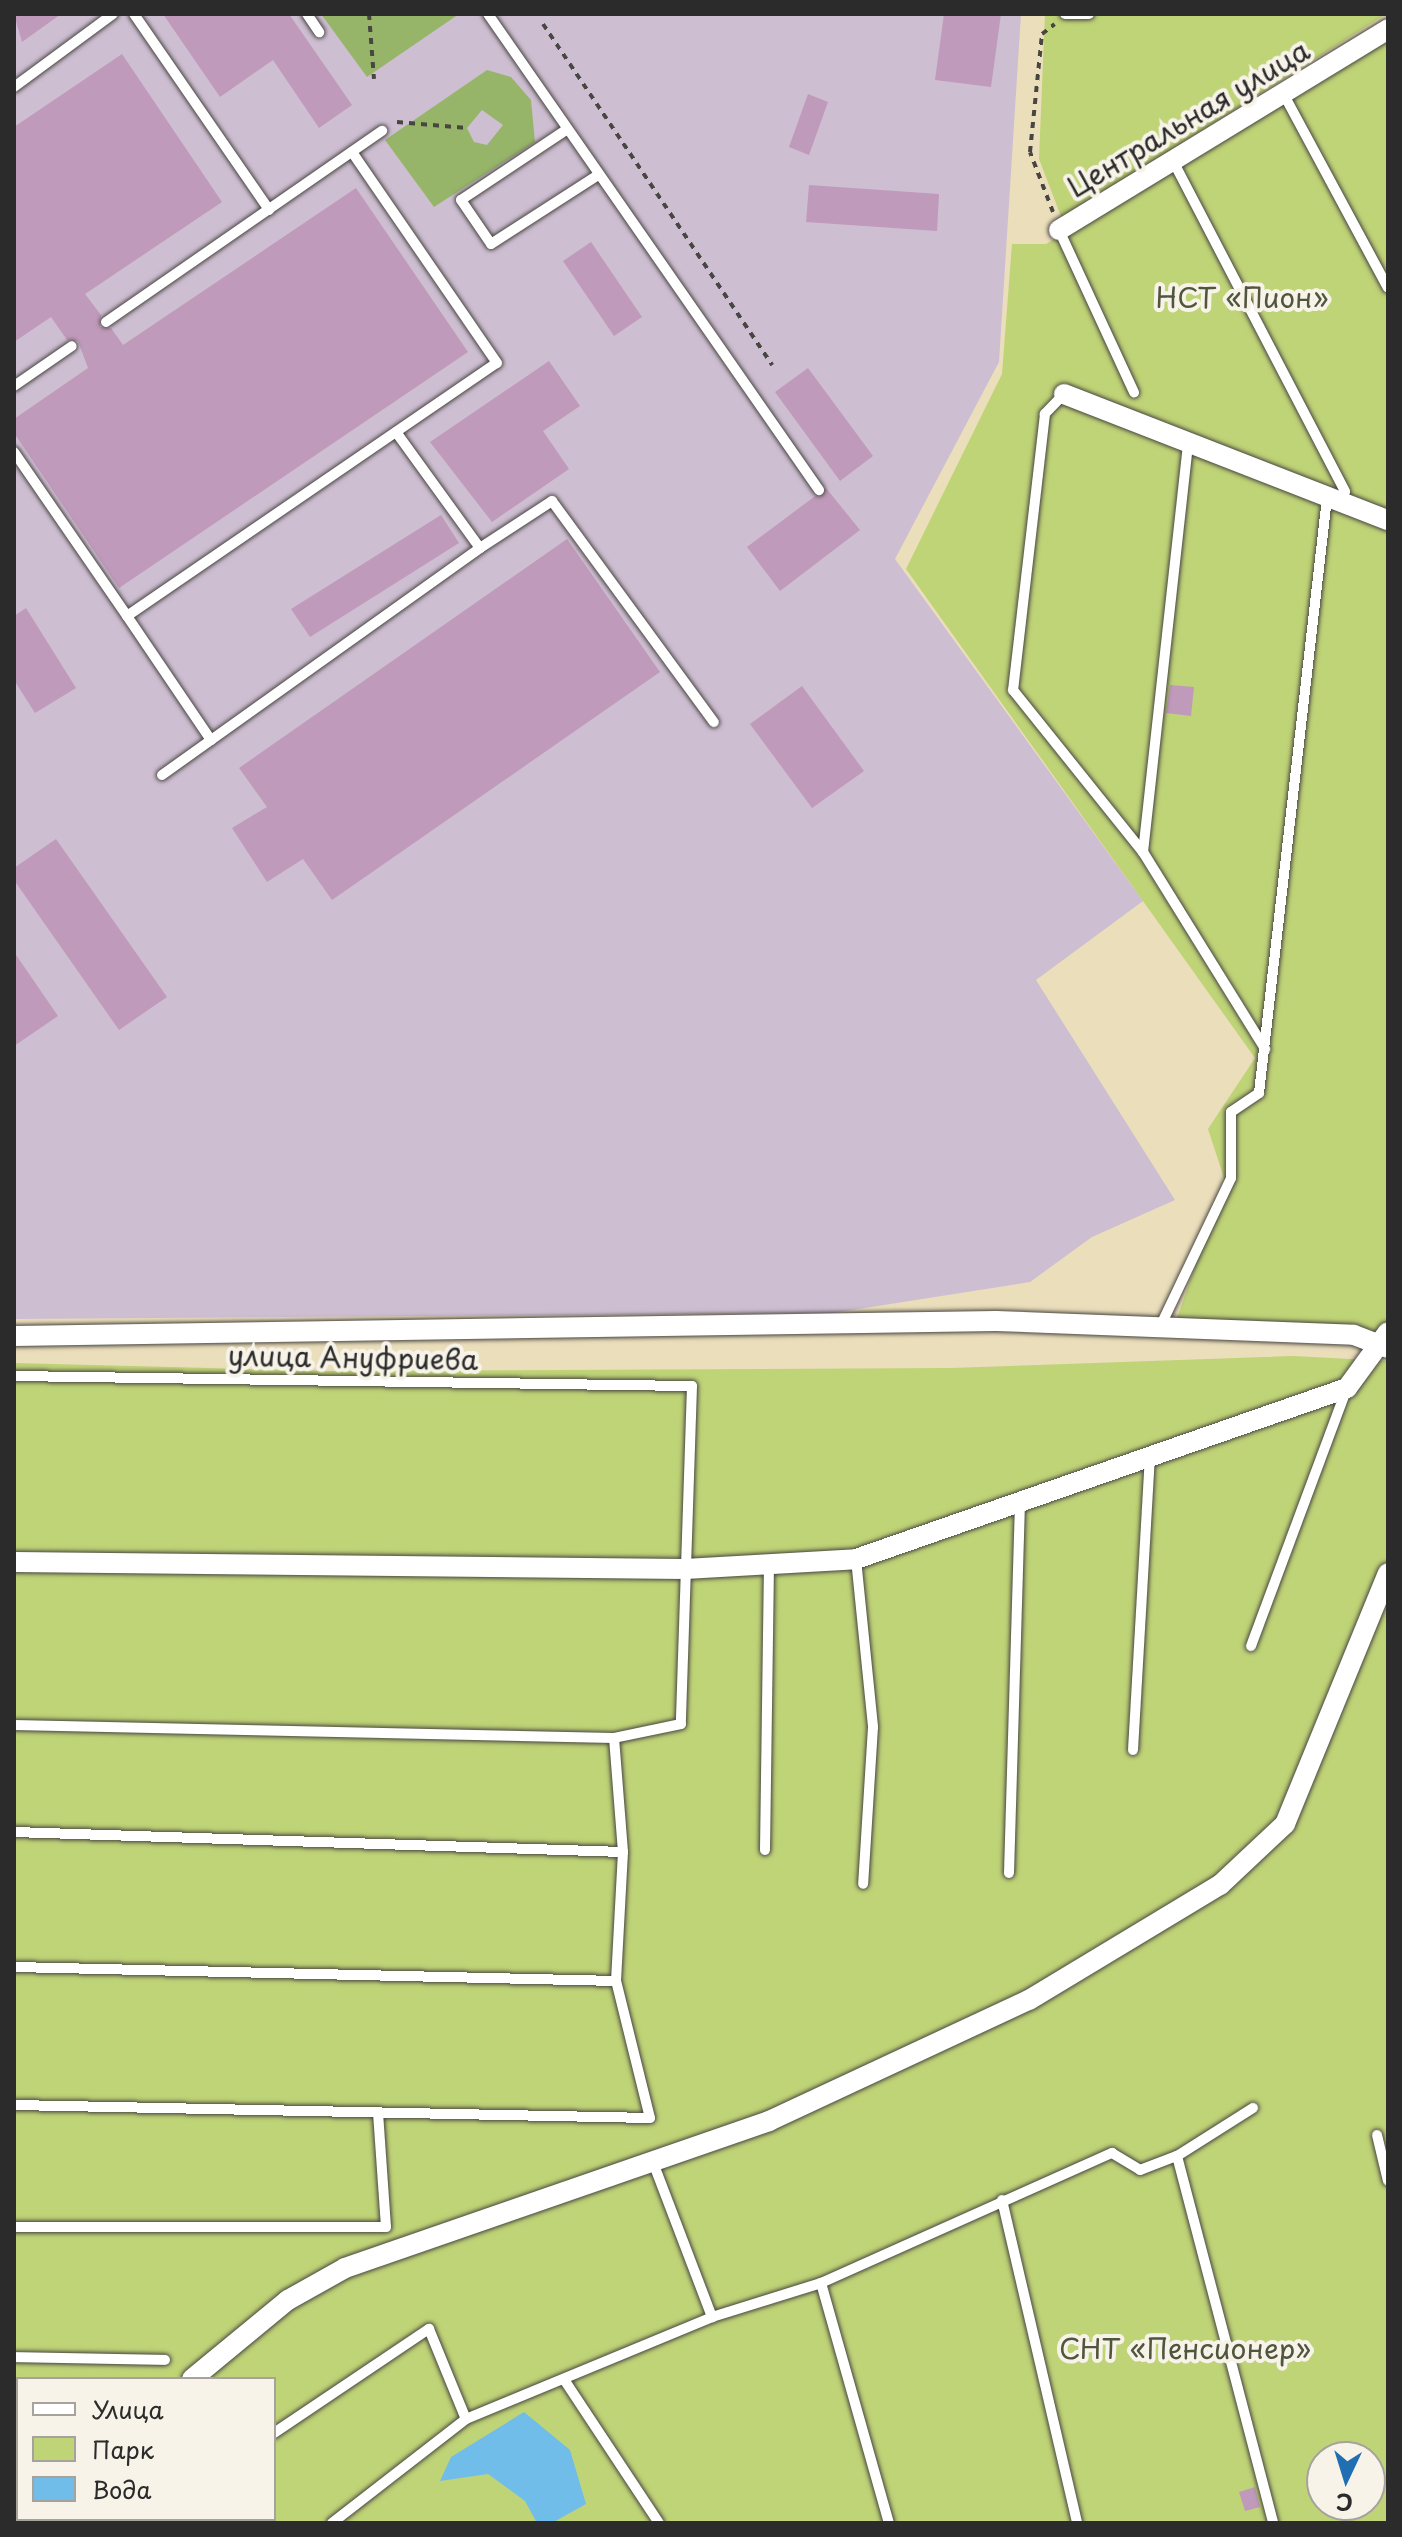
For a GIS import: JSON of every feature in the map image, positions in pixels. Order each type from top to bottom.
[{"type":"street","name":"Центральная улица","points":[[1059,230],[1388,29]]},
{"type":"street","points":[[1064,394],[1188,446],[1336,495],[1388,520]]},
{"type":"street","points":[[14,1336],[996,1321],[1354,1335],[1385,1342],[1347,1388],[1150,1453],[856,1559],[685,1569],[14,1562]]},
{"type":"street","points":[[194,2377],[288,2300],[345,2268],[654,2165],[1029,2000],[1220,1885],[1285,1824],[1388,1573]]},
{"type":"lane","points":[[14,87],[113,14]]},
{"type":"lane","points":[[134,14],[269,210]]},
{"type":"lane","points":[[307,14],[319,32]]},
{"type":"lane","points":[[488,14],[819,490]]},
{"type":"lane","points":[[1065,16],[1089,14]]},
{"type":"lane","points":[[1283,93],[1388,288]]},
{"type":"lane","points":[[566,130],[461,200],[491,244],[598,175]]},
{"type":"lane","points":[[106,322],[382,131]]},
{"type":"lane","points":[[127,616],[497,363],[352,152]]},
{"type":"lane","points":[[1160,1327],[1231,1178],[1231,1112],[1259,1093],[1336,495],[1172,159]]},
{"type":"lane","points":[[1059,230],[1134,392]]},
{"type":"lane","points":[[14,386],[72,346]]},
{"type":"lane","points":[[1064,394],[1045,414],[1013,690],[1143,852],[1265,1049]]},
{"type":"lane","points":[[396,432],[480,548]]},
{"type":"lane","points":[[1143,852],[1188,446]]},
{"type":"lane","points":[[14,452],[211,740]]},
{"type":"lane","points":[[162,775],[480,548],[552,501],[714,722]]},
{"type":"lane","name":"улица Ануфриева","points":[[14,1376],[692,1386],[685,1569]]},
{"type":"lane","points":[[1251,1646],[1347,1388]]},
{"type":"lane","points":[[1133,1750],[1150,1453]]},
{"type":"lane","points":[[1009,1873],[1020,1499]]},
{"type":"lane","points":[[856,1559],[873,1727],[863,1884]]},
{"type":"lane","points":[[765,1850],[769,1562]]},
{"type":"lane","points":[[14,1725],[614,1738],[681,1724],[685,1569]]},
{"type":"lane","points":[[14,2105],[650,2118],[616,1981],[623,1852],[614,1738]]},
{"type":"lane","points":[[14,1832],[623,1852]]},
{"type":"lane","points":[[14,1967],[616,1981]]},
{"type":"lane","points":[[332,2523],[466,2419],[565,2381],[712,2317],[821,2283],[1112,2153],[1140,2170],[1177,2156],[1253,2108]]},
{"type":"lane","points":[[14,2227],[386,2227],[378,2113]]},
{"type":"lane","points":[[1377,2135],[1388,2181]]},
{"type":"lane","points":[[1177,2156],[1273,2523]]},
{"type":"lane","points":[[654,2165],[712,2317]]},
{"type":"lane","points":[[1002,2200],[1077,2523]]},
{"type":"lane","points":[[821,2283],[889,2523]]},
{"type":"lane","points":[[276,2432],[429,2329],[466,2419]]},
{"type":"lane","points":[[14,2357],[165,2360]]},
{"type":"lane","points":[[565,2381],[659,2523]]},
{"type":"path","points":[[369,14],[374,79]]},
{"type":"path","points":[[1059,230],[1030,152],[1042,34],[1065,16]]},
{"type":"path","points":[[543,24],[772,365]]},
{"type":"path","points":[[397,122],[467,128]]},
{"type":"shaded area","points":[[14,14],[1021,14],[999,362],[895,559],[1143,901],[1036,980],[1175,1200],[1092,1237],[1030,1282],[833,1313],[14,1319]]},
{"type":"green space","points":[[321,14],[459,14],[367,77]]},
{"type":"green space","points":[[1045,14],[1386,14],[1062,219],[1039,159]]},
{"type":"green space","name":"НСТ «Пион»","points":[[1388,39],[1388,1339],[1362,1331],[1177,1318],[1225,1181],[1208,1129],[1255,1058],[906,569],[1002,374],[1012,244],[1046,244]]},
{"type":"green space","points":[[487,70],[511,77],[531,100],[535,142],[434,207],[385,140]],"holes":[[[482,110],[503,125],[487,145],[474,142],[467,128]]]},
{"type":"green space","name":"СНТ «Пенсионер»","points":[[1293,1356],[1388,1361],[1388,2523],[14,2523],[14,1363],[329,1371],[951,1368]]},
{"type":"water","points":[[524,2412],[570,2450],[586,2504],[552,2523],[537,2523],[525,2501],[488,2474],[440,2481],[451,2457]]},
{"type":"building","points":[[14,14],[61,14],[22,42]]},
{"type":"building","points":[[163,14],[289,14],[352,105],[319,128],[273,60],[220,97]]},
{"type":"building","points":[[944,14],[1001,14],[991,87],[935,80]]},
{"type":"building","points":[[122,54],[222,202],[85,294],[101,315],[100,327],[111,328],[123,345],[356,188],[468,352],[119,588],[14,433],[14,419],[88,368],[78,341],[67,340],[51,317],[14,342],[14,127]]},
{"type":"building","points":[[808,94],[828,102],[809,155],[789,147]]},
{"type":"building","points":[[809,185],[939,194],[937,231],[806,222]]},
{"type":"building","points":[[591,242],[642,317],[614,336],[563,261]]},
{"type":"building","points":[[549,361],[580,406],[543,431],[569,469],[492,522],[430,442]]},
{"type":"building","points":[[808,368],[873,456],[840,481],[775,392]]},
{"type":"building","points":[[826,488],[860,530],[780,591],[747,547]]},
{"type":"building","points":[[441,515],[459,543],[310,637],[291,609]]},
{"type":"building","points":[[567,539],[660,672],[332,900],[303,859],[267,882],[232,828],[267,807],[239,768]]},
{"type":"building","points":[[26,608],[76,688],[35,713],[14,680],[14,616]]},
{"type":"building","points":[[1170,685],[1194,687],[1191,716],[1166,713]]},
{"type":"building","points":[[802,686],[864,771],[812,808],[750,724]]},
{"type":"building","points":[[56,839],[167,997],[119,1030],[14,880],[14,868]]},
{"type":"building","points":[[14,952],[58,1016],[14,1046]]},
{"type":"building","points":[[1255,2487],[1260,2507],[1245,2511],[1239,2492]]}]
